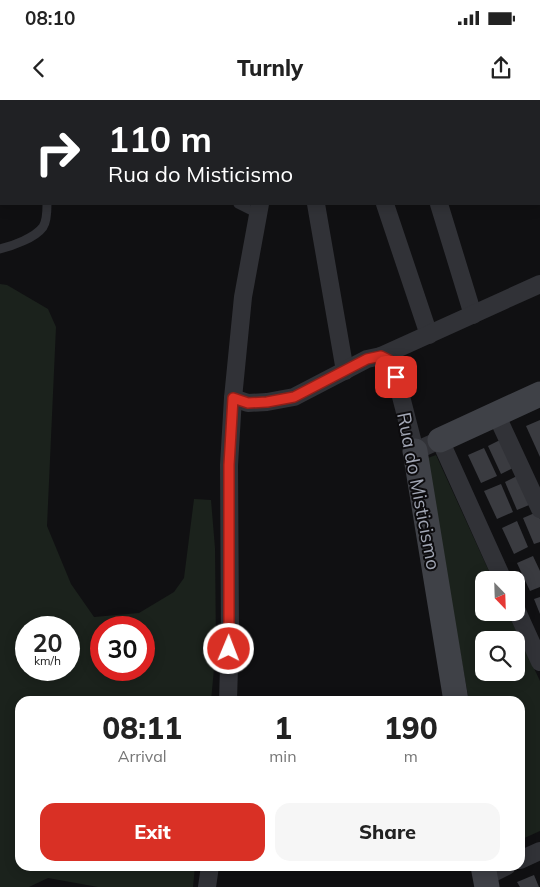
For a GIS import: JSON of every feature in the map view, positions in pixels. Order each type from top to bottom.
[{"type":"street","points":[[316,205],[345,371]]},
{"type":"street","points":[[385,205],[430,334]]},
{"type":"street","points":[[439,205],[473,315]]},
{"type":"street","points":[[228,696],[230,632],[229,465],[233,398],[243,297],[259,209]]},
{"type":"street","points":[[233,398],[248,403],[294,397],[367,359],[381,356],[540,284]]},
{"type":"street","name":"Rua do Misticismo","points":[[381,356],[389,360],[393,368],[415,452],[455,696]]},
{"type":"street","points":[[415,452],[540,394]]},
{"type":"street","points":[[496,414],[540,509]]},
{"type":"street","points":[[440,440],[499,571]]},
{"type":"street","points":[[521,621],[540,662]]},
{"type":"street","points":[[525,858],[540,851]]},
{"type":"street","points":[[207,887],[209,871]]},
{"type":"street","points":[[485,877],[497,871]]},
{"type":"lane","points":[[0,249],[28,238],[42,228],[46,220],[47,205]]},
{"type":"lane","points":[[242,205],[259,209]]},
{"type":"shaded area","points":[[0,284],[7,285],[48,309],[56,327],[47,526],[71,584],[93,616],[90,616],[90,681],[155,681],[155,616],[105,616],[139,613],[174,592],[184,578],[194,499],[211,500],[215,548],[216,647],[211,696],[15,696],[15,871],[195,871],[193,887],[98,887],[48,878],[29,887],[0,887]]},
{"type":"shaded area","points":[[436,455],[489,571],[475,571],[475,621],[512,621],[516,631],[475,631],[475,681],[525,681],[525,649],[540,681],[540,831],[525,838],[525,696],[468,696],[425,459]]},
{"type":"building","points":[[540,420],[540,457],[526,426]]},
{"type":"building","points":[[504,438],[517,466],[501,474],[488,446]]},
{"type":"building","points":[[484,448],[497,476],[481,483],[468,455]]},
{"type":"building","points":[[521,474],[534,503],[517,510],[505,482]]},
{"type":"building","points":[[501,484],[513,512],[497,519],[484,491]]},
{"type":"building","points":[[537,512],[540,519],[540,542],[534,544],[523,518]]},
{"type":"building","points":[[517,521],[528,547],[514,554],[502,528]]},
{"type":"building","points":[[533,556],[540,571],[540,587],[530,591],[525,580],[525,571],[521,571],[517,563]]},
{"type":"building","points":[[540,597],[540,614],[534,599]]},
{"type":"building","points":[[534,875],[539,887],[520,887],[517,882]]},
{"type":"route","points":[[229,649],[229,465],[233,398],[248,403],[294,397],[367,359],[381,356],[389,360],[396,377]]}]
